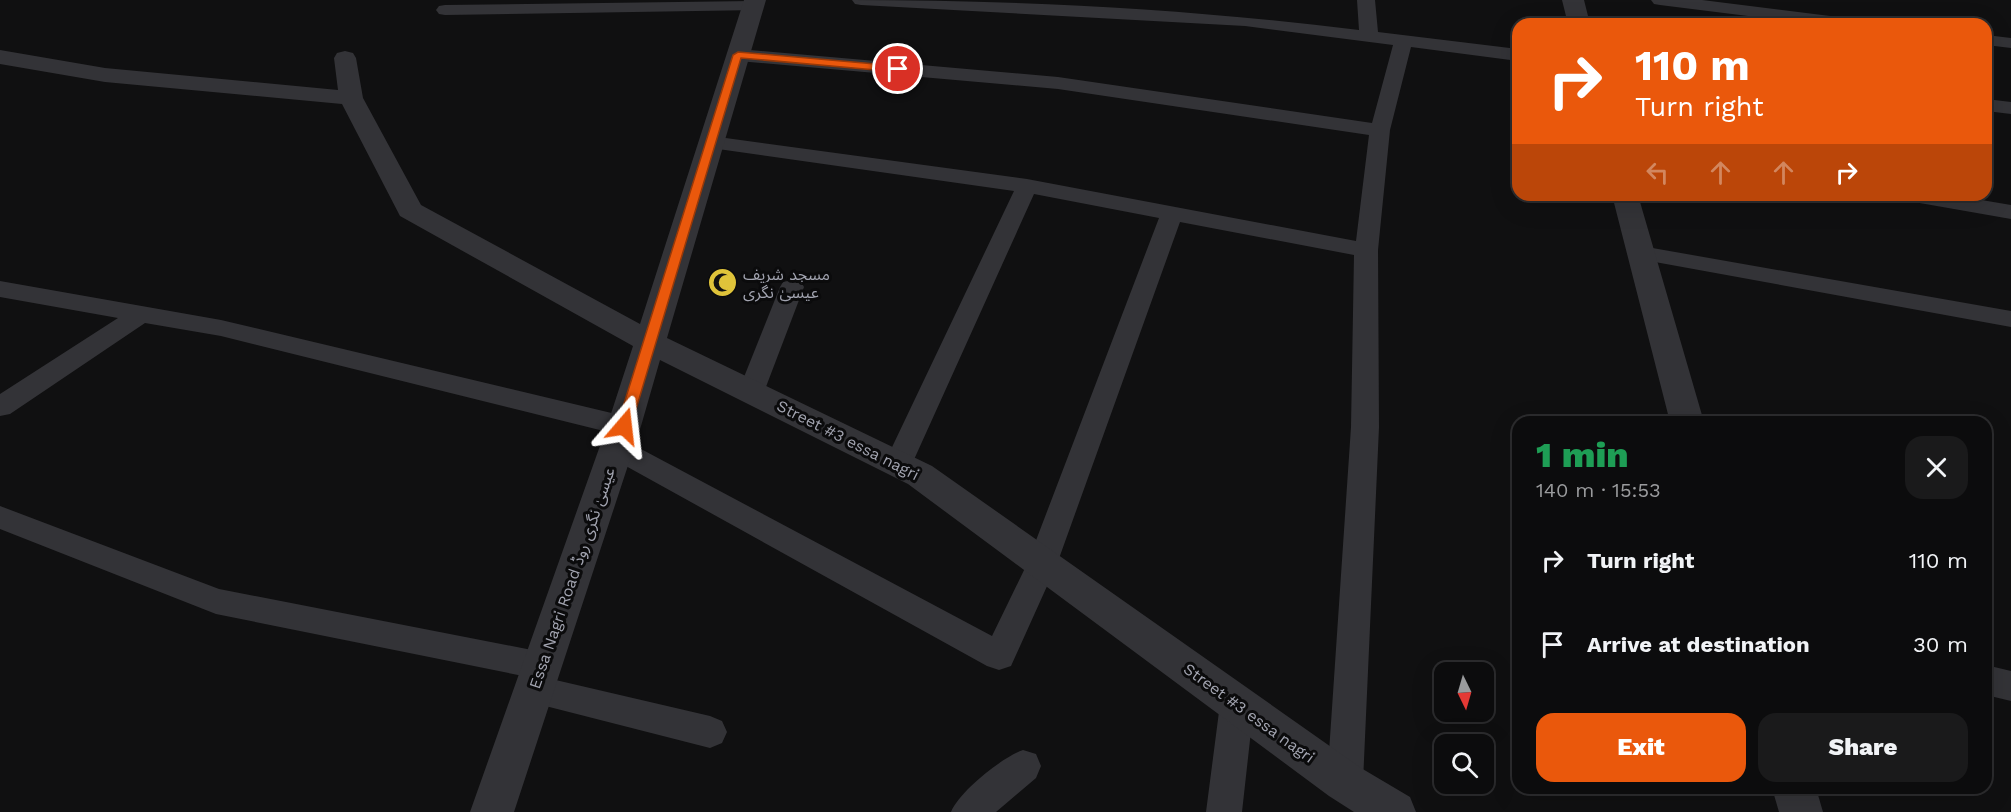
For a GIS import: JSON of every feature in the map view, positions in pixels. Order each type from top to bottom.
[{"type":"street","points":[[1573,0],[1578,18]]},
{"type":"street","name":"Essa Nagri Road عیسیٰ نگری روڈ","points":[[492,812],[620,437],[754,3]]},
{"type":"street","points":[[0,57],[105,75],[351,98]]},
{"type":"street","name":"Street #3 essa nagri","points":[[345,58],[351,98],[410,210],[649,342],[920,475],[1345,782],[1394,812]]},
{"type":"street","points":[[1627,201],[1685,416]]},
{"type":"street","points":[[1796,794],[1802,812]]},
{"type":"lane","points":[[861,0],[1233,20],[1512,54]]},
{"type":"lane","points":[[1366,0],[1369,37]]},
{"type":"lane","points":[[1660,0],[1806,18]]},
{"type":"lane","points":[[445,10],[754,3]]},
{"type":"lane","points":[[1345,782],[1365,427],[1366,250],[1380,130],[1403,41]]},
{"type":"lane","points":[[1992,41],[2011,44]]},
{"type":"lane","points":[[738,55],[1058,83],[1380,130]]},
{"type":"lane","points":[[1992,106],[2011,108]]},
{"type":"lane","points":[[711,142],[1027,186],[1366,250]]},
{"type":"lane","points":[[898,464],[1027,186]]},
{"type":"lane","points":[[1948,201],[2011,212]]},
{"type":"lane","points":[[0,289],[220,328],[620,437],[999,656],[1042,564],[1172,213]]},
{"type":"lane","points":[[1641,253],[2011,319]]},
{"type":"lane","points":[[750,392],[792,287]]},
{"type":"lane","points":[[0,407],[141,314]]},
{"type":"lane","points":[[0,517],[216,602],[538,678],[710,732]]},
{"type":"lane","points":[[1992,681],[2011,686]]},
{"type":"lane","points":[[1224,812],[1237,704]]},
{"type":"lane","points":[[969,812],[1023,766]]},
{"type":"place","name":"مسجد شریف عیسیٰ نگری","points":[[722,283]]},
{"type":"route","points":[[624,426],[738,55],[898,69]]}]
